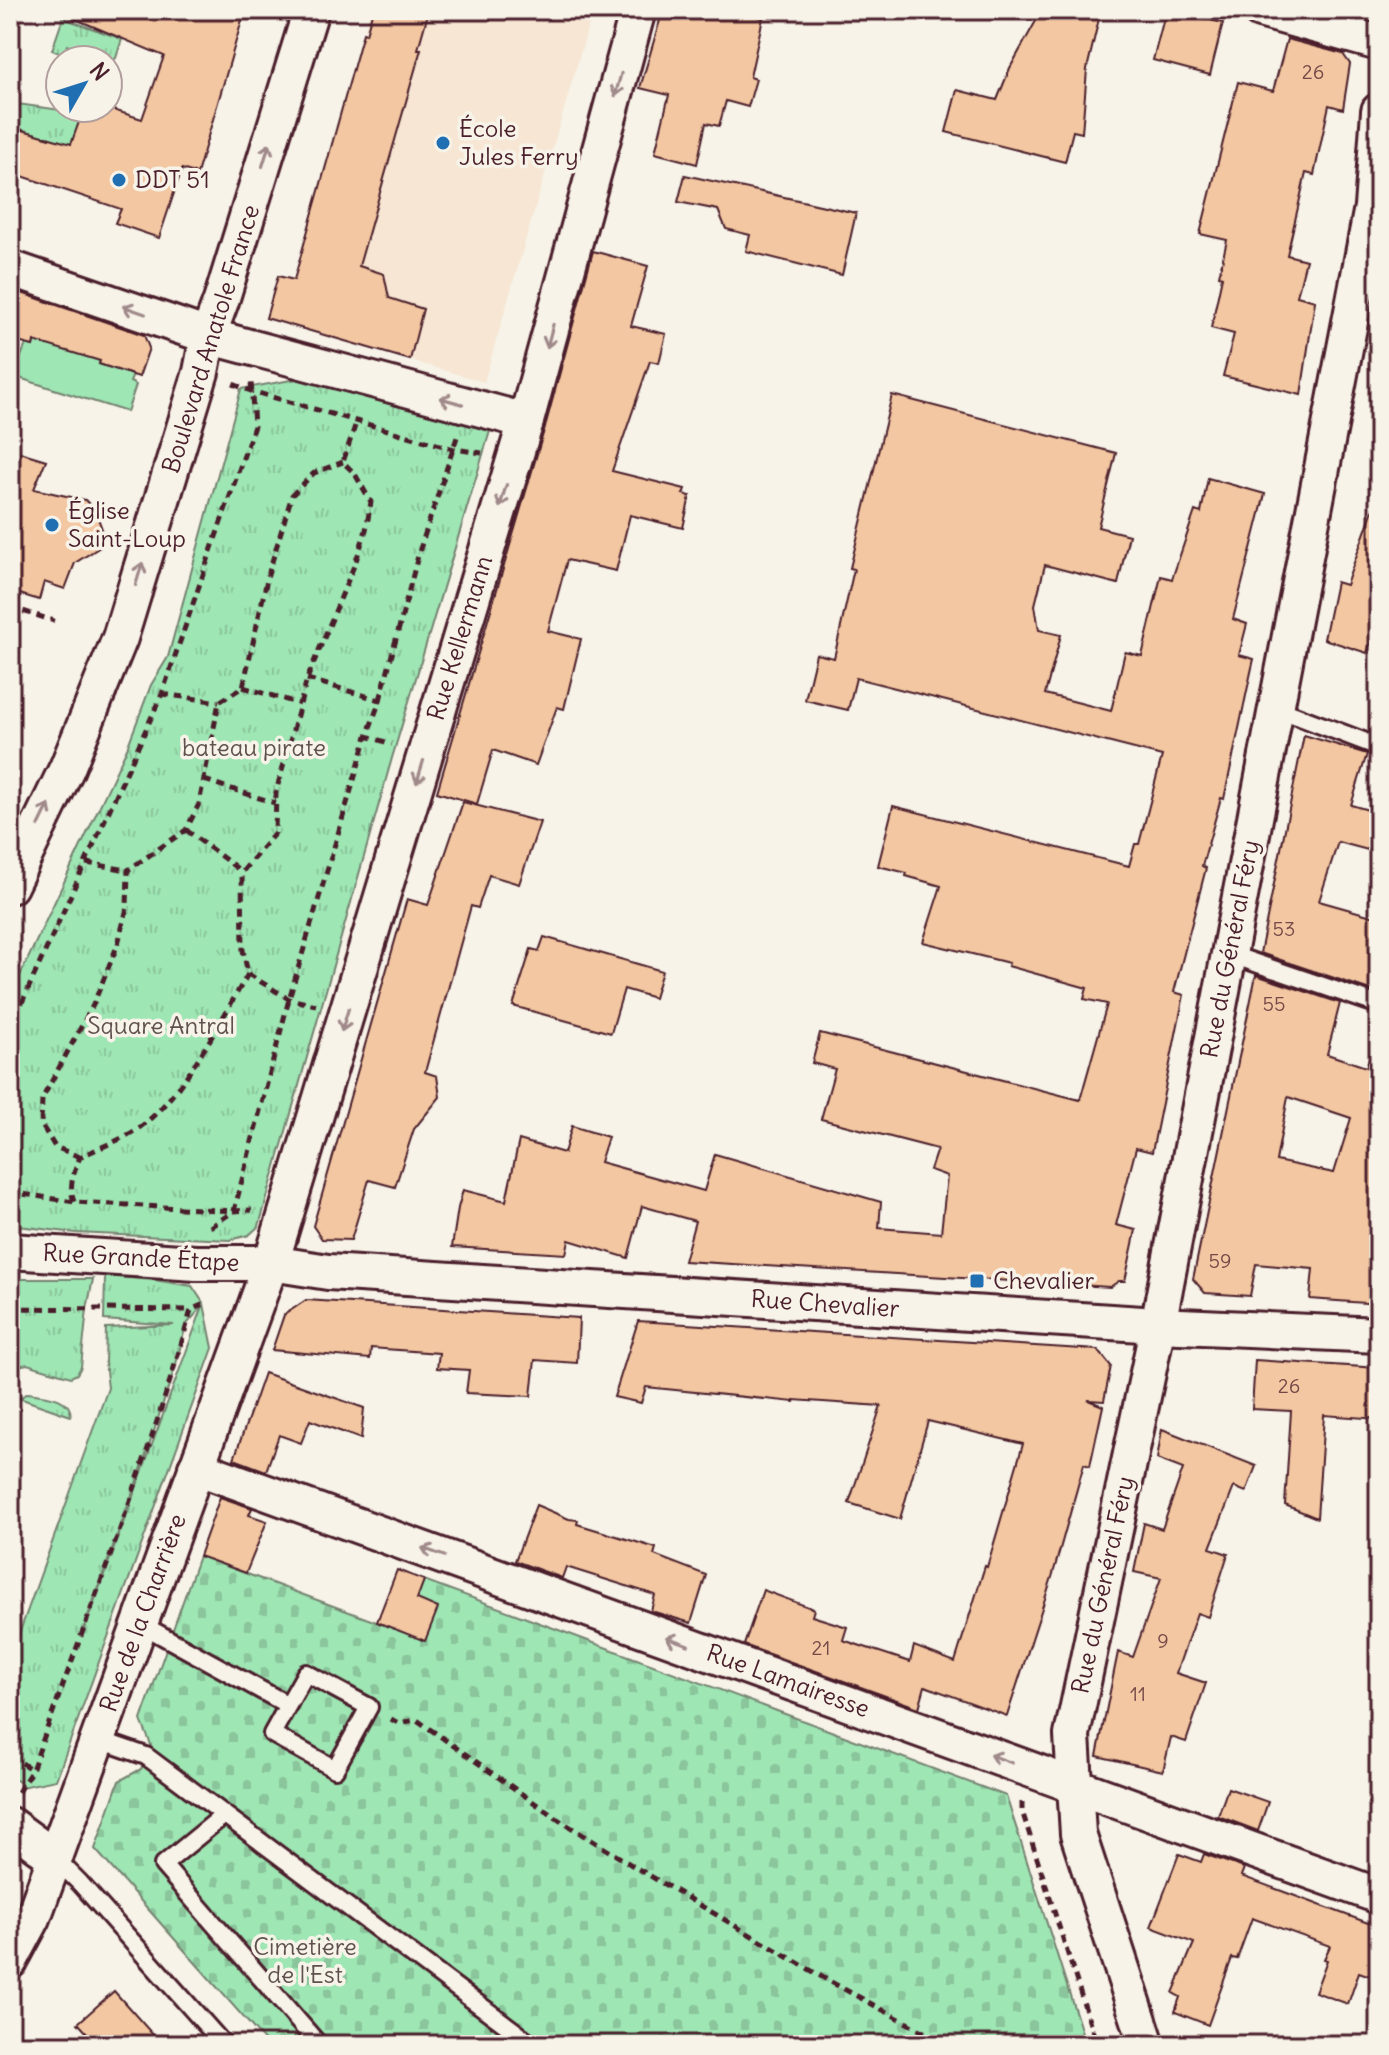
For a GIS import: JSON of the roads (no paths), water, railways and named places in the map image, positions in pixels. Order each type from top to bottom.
[{"type":"street","name":"Boulevard Anatole France","points":[[10,886],[67,768],[120,638],[201,372],[208,336],[226,287],[311,10]]},
{"type":"street","name":"Rue Kellermann","points":[[271,1263],[526,421],[638,10]]},
{"type":"street","points":[[1260,10],[1379,43]]},
{"type":"street","name":"Rue du Général Féry","points":[[1147,2045],[1078,1834],[1072,1735],[1158,1325],[1372,207],[1379,111]]},
{"type":"street","points":[[10,268],[208,336],[526,421]]},
{"type":"street","name":"Rue Grande Étape","points":[[10,1251],[196,1263],[271,1263]]},
{"type":"street","name":"Rue Chevalier","points":[[271,1263],[328,1272],[1158,1325],[1379,1335]]},
{"type":"street","name":"Rue de la Charrière","points":[[10,1961],[33,1918],[271,1263]]},
{"type":"street","name":"Rue Lamairesse","points":[[196,1467],[1379,1896]]},
{"type":"street","points":[[13,1810],[54,1857]]},
{"type":"lane","points":[[1276,708],[1379,747]]},
{"type":"lane","points":[[1229,954],[1379,1005]]},
{"type":"lane","points":[[139,1623],[288,1705]]},
{"type":"lane","points":[[306,1673],[369,1707],[335,1769],[272,1734],[288,1705],[306,1673]]},
{"type":"lane","points":[[97,1739],[146,1756],[533,2045]]},
{"type":"lane","points":[[224,1815],[163,1865],[319,2045]]},
{"type":"lane","points":[[54,1857],[224,2045]]},
{"type":"place","name":"École Jules Ferry","points":[[443,143]]},
{"type":"place","name":"DDT 51","points":[[119,180]]},
{"type":"place","name":"Église Saint-Loup","points":[[52,525]]},
{"type":"place","name":"Chevalier","points":[[977,1281]]},
{"type":"park label","name":"bateau pirate","points":[[254,748]]},
{"type":"park label","name":"Square Antral","points":[[161,1026]]},
{"type":"park label","name":"Cimetière de l'Est","points":[[305,1961]]}]
